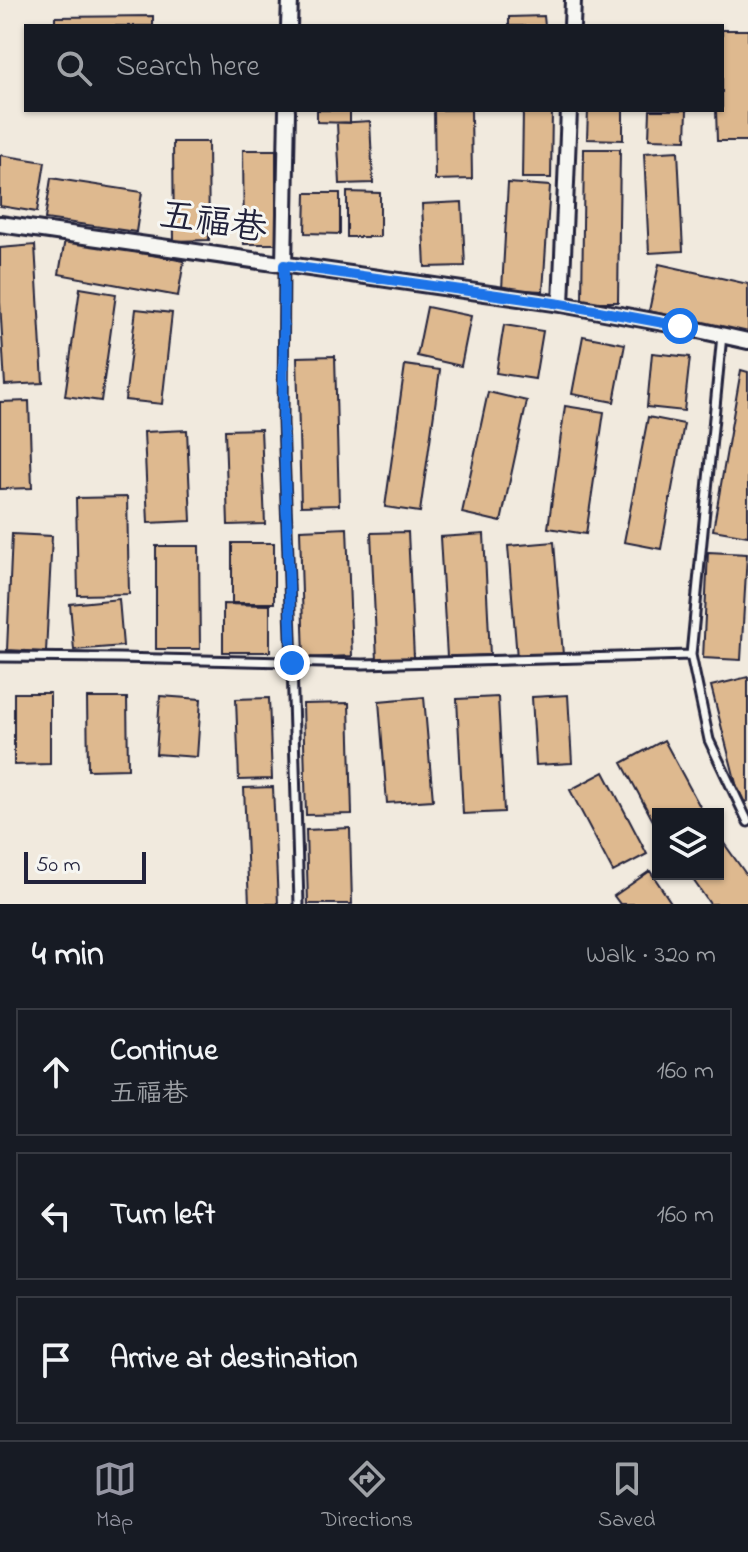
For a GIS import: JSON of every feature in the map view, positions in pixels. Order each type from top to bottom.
[{"type":"street","points":[[289,24],[290,0]]},
{"type":"street","points":[[572,24],[573,0]]},
{"type":"street","points":[[284,265],[287,112]]},
{"type":"street","points":[[561,304],[569,112]]},
{"type":"street","name":"五福巷","points":[[0,224],[561,304],[748,341]]},
{"type":"lane","points":[[284,265],[283,422],[299,904]]},
{"type":"lane","points":[[722,335],[691,655],[709,740],[748,822]]},
{"type":"lane","points":[[0,657],[363,664],[691,655]]},
{"type":"building","points":[[153,16],[153,24],[55,24],[55,17]]},
{"type":"building","points":[[544,16],[545,24],[509,24],[509,17]]},
{"type":"building","points":[[724,30],[748,30],[748,141],[717,141],[716,112],[724,112]]},
{"type":"building","points":[[317,112],[350,112],[350,123],[317,122]]},
{"type":"building","points":[[434,112],[471,112],[472,179],[435,180]]},
{"type":"building","points":[[523,112],[552,112],[551,178],[522,178]]},
{"type":"building","points":[[588,112],[623,112],[623,140],[587,139]]},
{"type":"building","points":[[650,112],[687,112],[686,140],[649,139]]},
{"type":"building","points":[[370,121],[373,183],[340,184],[337,123]]},
{"type":"building","points":[[173,142],[208,142],[209,240],[174,241]]},
{"type":"building","points":[[584,149],[620,149],[618,302],[582,302]]},
{"type":"building","points":[[243,150],[276,150],[276,244],[244,244]]},
{"type":"building","points":[[678,151],[683,251],[649,253],[644,153]]},
{"type":"building","points":[[0,155],[45,162],[37,212],[0,206]]},
{"type":"building","points":[[51,178],[142,192],[136,232],[45,219]]},
{"type":"building","points":[[508,183],[550,186],[543,291],[502,289]]},
{"type":"building","points":[[347,192],[380,193],[380,237],[347,237]]},
{"type":"building","points":[[306,193],[340,193],[340,234],[305,233]]},
{"type":"building","points":[[462,202],[465,266],[425,267],[422,204]]},
{"type":"building","points":[[65,239],[184,261],[178,296],[59,274]]},
{"type":"building","points":[[35,245],[43,383],[5,385],[0,248]]},
{"type":"building","points":[[659,264],[748,284],[748,333],[649,311]]},
{"type":"building","points":[[80,288],[116,294],[101,401],[65,396]]},
{"type":"building","points":[[427,307],[471,316],[461,366],[417,356]]},
{"type":"building","points":[[136,309],[172,313],[162,404],[125,400]]},
{"type":"building","points":[[504,325],[543,331],[535,379],[496,373]]},
{"type":"building","points":[[583,336],[625,344],[614,402],[572,394]]},
{"type":"building","points":[[652,353],[690,357],[684,411],[647,407]]},
{"type":"building","points":[[335,356],[339,505],[301,506],[297,357]]},
{"type":"building","points":[[405,365],[440,370],[420,512],[385,507]]},
{"type":"building","points":[[741,370],[748,372],[748,536],[713,530]]},
{"type":"building","points":[[488,392],[527,401],[501,522],[462,513]]},
{"type":"building","points":[[29,401],[32,488],[0,489],[0,402]]},
{"type":"building","points":[[565,406],[604,412],[586,534],[548,528]]},
{"type":"building","points":[[648,417],[684,424],[661,549],[624,542]]},
{"type":"building","points":[[261,429],[265,524],[228,525],[225,430]]},
{"type":"building","points":[[187,430],[191,521],[148,523],[144,432]]},
{"type":"building","points":[[127,497],[129,594],[78,595],[76,498]]},
{"type":"building","points":[[347,528],[352,656],[304,658],[300,530]]},
{"type":"building","points":[[408,532],[414,658],[377,660],[371,533]]},
{"type":"building","points":[[12,534],[52,536],[46,652],[7,650]]},
{"type":"building","points":[[484,534],[490,655],[447,657],[440,537]]},
{"type":"building","points":[[554,542],[563,655],[517,658],[508,546]]},
{"type":"building","points":[[232,543],[274,543],[274,603],[232,603]]},
{"type":"building","points":[[156,546],[199,546],[200,649],[156,649]]},
{"type":"building","points":[[708,552],[747,554],[741,660],[703,658]]},
{"type":"building","points":[[119,599],[123,646],[74,650],[70,604]]},
{"type":"building","points":[[223,604],[270,605],[270,652],[223,652]]},
{"type":"building","points":[[748,677],[748,801],[741,803],[711,686]]},
{"type":"building","points":[[14,693],[50,693],[50,764],[14,765]]},
{"type":"building","points":[[568,695],[572,763],[536,765],[532,697]]},
{"type":"building","points":[[160,696],[201,699],[197,757],[156,754]]},
{"type":"building","points":[[424,697],[433,800],[387,803],[379,701]]},
{"type":"building","points":[[498,697],[504,812],[463,814],[457,699]]},
{"type":"building","points":[[87,698],[127,698],[128,769],[88,770]]},
{"type":"building","points":[[269,698],[272,779],[239,780],[236,699]]},
{"type":"building","points":[[349,703],[352,814],[306,815],[303,704]]},
{"type":"building","points":[[664,740],[701,808],[652,808],[652,819],[622,763]]},
{"type":"building","points":[[604,772],[647,854],[613,872],[570,790]]},
{"type":"building","points":[[273,787],[278,904],[249,904],[244,788]]},
{"type":"building","points":[[350,828],[352,904],[308,904],[306,830]]},
{"type":"building","points":[[724,843],[748,877],[748,904],[710,904],[693,880],[724,880]]},
{"type":"building","points":[[650,871],[652,880],[656,880],[672,904],[620,904],[614,896]]},
{"type":"route","points":[[292,663],[283,422],[284,265],[561,304],[680,326]]}]
